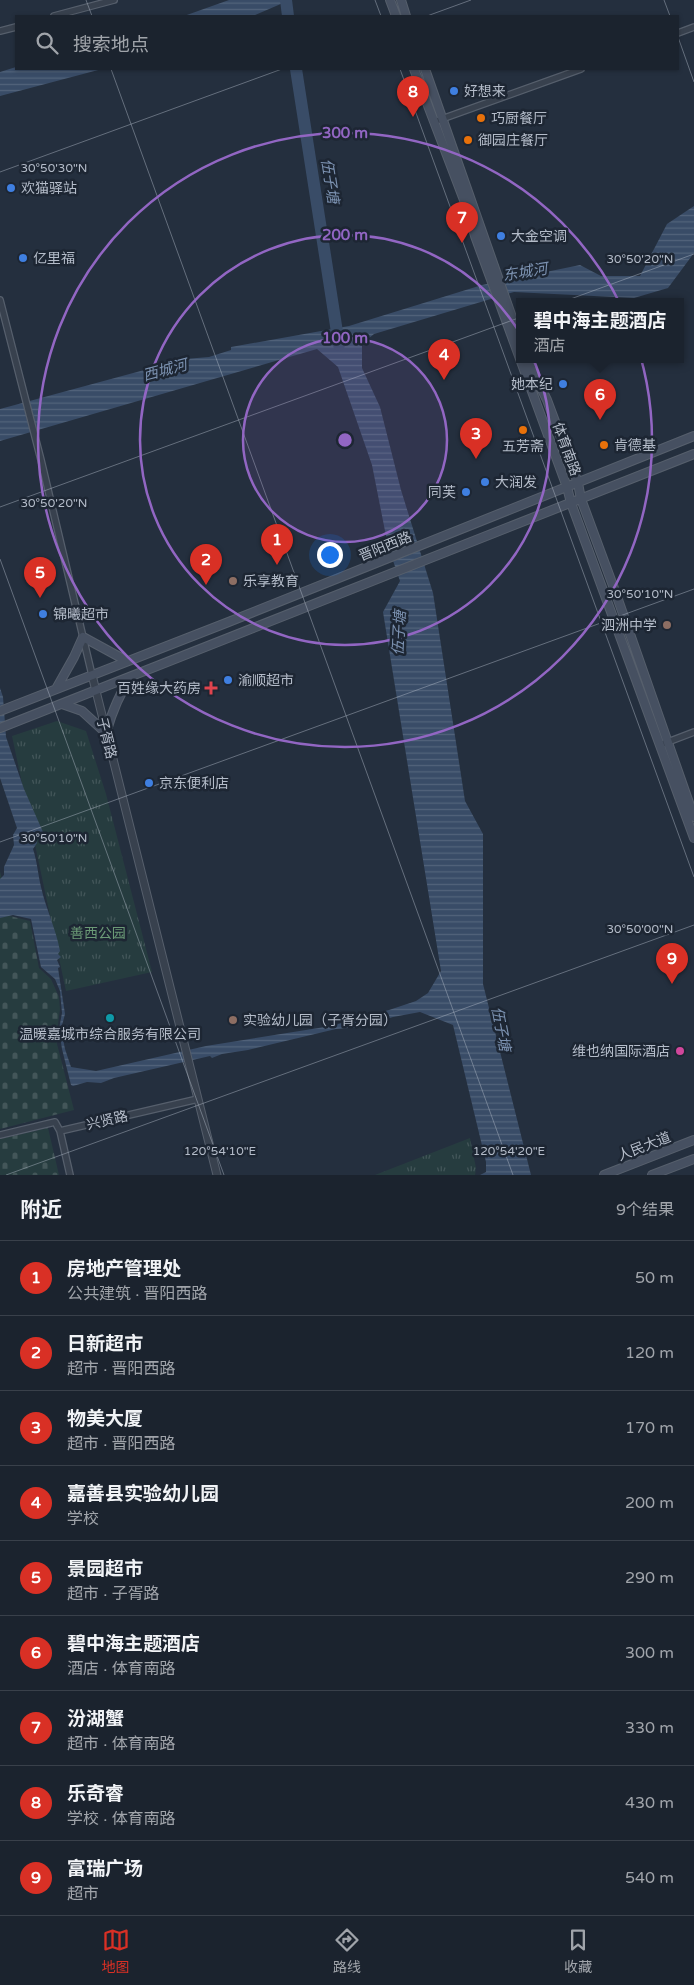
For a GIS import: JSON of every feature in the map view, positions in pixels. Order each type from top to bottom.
[{"type":"main road","points":[[390,0],[396,15]]},
{"type":"main road","points":[[400,0],[406,15]]},
{"type":"main road","name":"体育南路","points":[[414,70],[490,265]]},
{"type":"main road","name":"体育南路","points":[[425,70],[516,341]]},
{"type":"main road","name":"体育南路","points":[[508,318],[516,333]]},
{"type":"main road","name":"体育南路","points":[[524,363],[571,503],[694,838]]},
{"type":"main road","name":"体育南路","points":[[529,363],[547,400],[578,482],[581,499],[694,817]]},
{"type":"main road","name":"晋阳西路","points":[[0,711],[694,436]]},
{"type":"main road","name":"晋阳西路","points":[[0,728],[694,454]]},
{"type":"main road","points":[[56,689],[83,637],[127,661]]},
{"type":"main road","points":[[62,704],[82,711],[106,733],[119,697],[131,677]]},
{"type":"main road","name":"人民大道","points":[[604,1175],[694,1140]]},
{"type":"main road","points":[[652,1175],[694,1159]]},
{"type":"street","points":[[58,15],[114,0]]},
{"type":"street","points":[[0,31],[15,27]]},
{"type":"street","points":[[679,33],[694,27]]},
{"type":"street","points":[[433,122],[578,70]]},
{"type":"street","name":"子胥路","points":[[0,300],[217,1175]]},
{"type":"street","points":[[660,745],[694,732]]},
{"type":"street","name":"兴贤路","points":[[60,1131],[198,1099]]},
{"type":"street","points":[[0,1135],[55,1122],[60,1131],[70,1175]]},
{"type":"green space","name":"善西公园","points":[[57,721],[86,731],[106,794],[152,972],[66,991],[12,736]]},
{"type":"green space","points":[[0,871],[10,916],[30,921],[39,968],[51,979],[59,997],[60,1009],[56,1040],[74,1110],[0,1129]]},
{"type":"green space","points":[[48,1128],[59,1175],[0,1175],[0,1139]]},
{"type":"green space","points":[[470,1138],[476,1168],[475,1175],[375,1175]]},
{"type":"water","points":[[229,0],[290,0],[255,15],[187,15]]},
{"type":"water","points":[[15,67],[15,70],[98,70],[0,96],[0,72]]},
{"type":"water","name":"西城河","points":[[694,206],[694,253],[668,288],[634,298],[514,292],[374,334],[362,344],[362,368],[380,407],[401,490],[433,593],[465,801],[483,834],[483,984],[531,1175],[480,1175],[486,1172],[486,1162],[453,1025],[420,1012],[393,1017],[361,1027],[336,1029],[248,1050],[222,1054],[212,1058],[210,1056],[114,1078],[101,1083],[87,1082],[71,1085],[59,1029],[62,1013],[60,991],[55,979],[41,967],[31,919],[13,915],[0,918],[0,879],[4,875],[4,867],[14,845],[13,835],[17,828],[0,778],[0,688],[3,697],[6,737],[24,789],[43,832],[43,836],[36,837],[37,843],[33,849],[43,895],[60,951],[58,954],[61,957],[57,960],[60,967],[58,968],[65,1014],[61,1029],[71,1067],[96,1071],[206,1046],[331,1026],[416,1001],[428,993],[441,971],[383,612],[400,581],[388,546],[372,465],[338,367],[317,349],[0,441],[0,409],[185,359],[209,357],[231,350],[231,347],[349,326],[482,285],[580,265],[601,276],[640,276],[667,224]]},
{"type":"waterway","name":"伍子塘","points":[[286,0],[288,15]]},
{"type":"waterway","name":"伍子塘","points":[[296,70],[339,345]]},
{"type":"place","name":"好想来","points":[[454,91]]},
{"type":"place","name":"乐奇睿","points":[[413,117]]},
{"type":"place","name":"巧厨餐厅","points":[[481,118]]},
{"type":"place","name":"御园庄餐厅","points":[[468,140]]},
{"type":"place","name":"欢猫驿站","points":[[11,188]]},
{"type":"place","name":"大金空调","points":[[501,236]]},
{"type":"place","name":"汾湖蟹","points":[[462,243]]},
{"type":"place","name":"亿里福","points":[[23,258]]},
{"type":"place","name":"嘉善县实验幼儿园","points":[[444,380]]},
{"type":"place","name":"她本纪","points":[[563,384]]},
{"type":"place","name":"碧中海主题酒店","points":[[600,420]]},
{"type":"place","name":"五芳斋","points":[[523,430]]},
{"type":"place","name":"肯德基","points":[[604,445]]},
{"type":"place","name":"物美大厦","points":[[476,459]]},
{"type":"place","name":"大润发","points":[[485,482]]},
{"type":"place","name":"同芙","points":[[466,492]]},
{"type":"place","name":"房地产管理处","points":[[277,565]]},
{"type":"place","name":"乐享教育","points":[[233,581]]},
{"type":"place","name":"日新超市","points":[[206,585]]},
{"type":"place","name":"景园超市","points":[[40,598]]},
{"type":"place","name":"锦曦超市","points":[[43,614]]},
{"type":"place","name":"泗洲中学","points":[[667,625]]},
{"type":"place","name":"渝顺超市","points":[[228,680]]},
{"type":"place","name":"百姓缘大药房","points":[[211,688]]},
{"type":"place","name":"京东便利店","points":[[149,783]]},
{"type":"place","name":"富瑞广场","points":[[672,984]]},
{"type":"place","name":"温暖嘉城市综合服务有限公司","points":[[110,1018]]},
{"type":"place","name":"实验幼儿园（子胥分园）","points":[[233,1020]]},
{"type":"place","name":"维也纳国际酒店","points":[[680,1051]]},
{"type":"water label","name":"东城河","points":[[525,272]]}]
